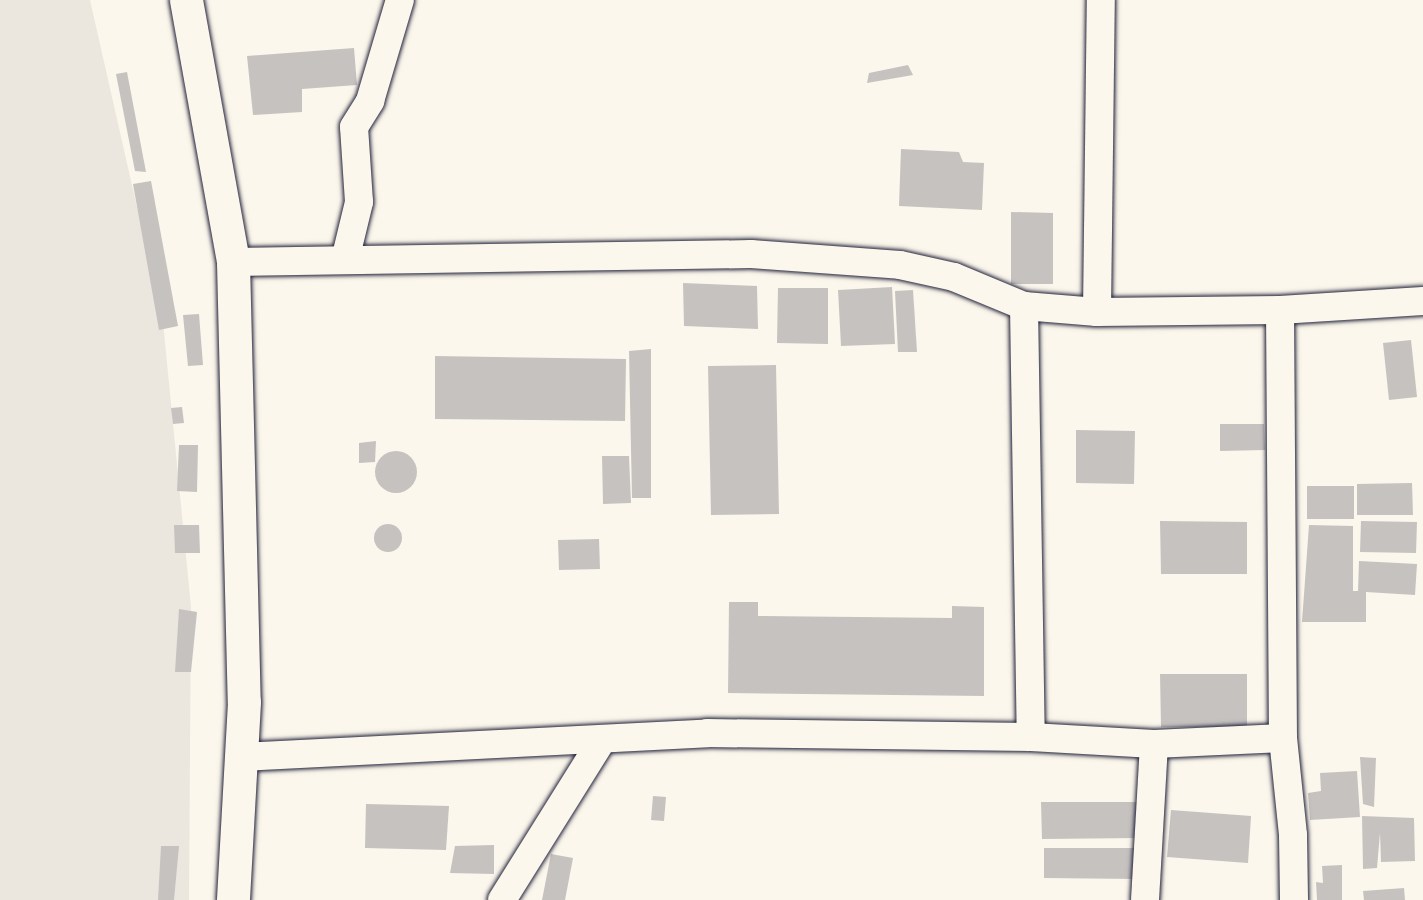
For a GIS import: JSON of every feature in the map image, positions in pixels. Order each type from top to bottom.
[{"type":"main road","points":[[186,0],[233,262],[244,702],[233,900]]},
{"type":"street","points":[[345,260],[349,227],[359,201],[354,127],[370,100],[400,0]]},
{"type":"street","points":[[1097,312],[1101,0]]},
{"type":"street","points":[[233,262],[751,254],[900,265],[954,277],[1024,306],[1097,312],[1280,310],[1423,301]]},
{"type":"street","points":[[1024,306],[1031,737]]},
{"type":"street","points":[[1280,310],[1283,738],[1293,835],[1294,900]]},
{"type":"street","points":[[241,757],[707,733],[1031,737],[1154,744],[1283,738]]},
{"type":"street","points":[[502,900],[602,740]]},
{"type":"street","points":[[1145,900],[1154,744]]},
{"type":"shaded area","points":[[0,0],[90,0],[163,322],[191,607],[189,900],[0,900]]},
{"type":"building","points":[[354,48],[357,85],[302,89],[302,112],[253,115],[247,56]]},
{"type":"building","points":[[908,65],[913,75],[867,83],[869,73]]},
{"type":"building","points":[[127,72],[146,172],[135,171],[116,74]]},
{"type":"building","points":[[901,149],[959,152],[963,162],[984,163],[982,210],[899,206]]},
{"type":"building","points":[[151,181],[178,326],[159,330],[133,184]]},
{"type":"building","points":[[1011,212],[1053,213],[1053,284],[1011,284]]},
{"type":"building","points":[[683,283],[757,286],[758,329],[684,326]]},
{"type":"building","points":[[892,287],[895,344],[841,346],[838,290]]},
{"type":"building","points":[[778,288],[828,288],[828,344],[777,343]]},
{"type":"building","points":[[913,290],[917,352],[898,352],[895,291]]},
{"type":"building","points":[[199,314],[203,365],[188,366],[183,315]]},
{"type":"building","points":[[1411,340],[1417,397],[1389,400],[1383,343]]},
{"type":"building","points":[[651,349],[651,498],[632,498],[629,351]]},
{"type":"building","points":[[435,356],[626,359],[625,421],[435,419]]},
{"type":"building","points":[[776,365],[779,514],[711,515],[708,366]]},
{"type":"building","points":[[182,407],[184,423],[173,424],[171,408]]},
{"type":"building","points":[[1220,424],[1264,424],[1265,450],[1220,451]]},
{"type":"building","points":[[1076,430],[1135,431],[1134,484],[1076,483]]},
{"type":"building","points":[[376,441],[375,462],[359,463],[359,443]]},
{"type":"building","points":[[179,445],[198,445],[197,492],[177,491]]},
{"type":"building","points":[[396,451],[404,452],[411,457],[416,464],[416,480],[411,487],[404,492],[396,493],[388,492],[381,487],[376,480],[375,472],[376,464],[381,457],[388,452]]},
{"type":"building","points":[[602,456],[629,456],[631,503],[603,504]]},
{"type":"building","points":[[1412,483],[1413,515],[1357,515],[1357,484]]},
{"type":"building","points":[[1307,486],[1354,486],[1354,519],[1307,519]]},
{"type":"building","points":[[1160,521],[1247,522],[1247,574],[1161,574]]},
{"type":"building","points":[[1361,521],[1417,522],[1416,553],[1360,552]]},
{"type":"building","points":[[388,524],[398,528],[402,538],[398,548],[388,552],[378,548],[374,538],[378,528]]},
{"type":"building","points":[[174,525],[199,525],[200,553],[175,553]]},
{"type":"building","points":[[1309,525],[1353,526],[1353,591],[1358,591],[1359,561],[1417,564],[1415,595],[1366,592],[1366,622],[1302,622]]},
{"type":"building","points":[[599,539],[600,569],[559,570],[558,540]]},
{"type":"building","points":[[729,602],[758,602],[758,616],[952,618],[952,606],[984,607],[984,696],[728,693]]},
{"type":"building","points":[[179,609],[197,612],[191,672],[175,672]]},
{"type":"building","points":[[1160,674],[1247,674],[1247,727],[1161,727]]},
{"type":"building","points":[[1360,757],[1376,758],[1374,807],[1363,804]]},
{"type":"building","points":[[1357,771],[1360,817],[1310,820],[1308,793],[1321,791],[1320,773]]},
{"type":"building","points":[[653,796],[666,797],[664,821],[651,820]]},
{"type":"building","points":[[1041,802],[1139,802],[1139,838],[1042,839]]},
{"type":"building","points":[[366,804],[449,806],[446,850],[365,848]]},
{"type":"building","points":[[1171,810],[1251,816],[1248,863],[1167,857]]},
{"type":"building","points":[[1362,816],[1414,818],[1415,861],[1381,862],[1380,833],[1377,868],[1363,869]]},
{"type":"building","points":[[494,845],[494,874],[450,873],[455,846]]},
{"type":"building","points":[[161,846],[179,846],[174,900],[158,900]]},
{"type":"building","points":[[1044,848],[1136,848],[1137,879],[1044,878]]},
{"type":"building","points":[[551,854],[573,858],[565,900],[542,900]]},
{"type":"building","points":[[1342,865],[1342,900],[1317,900],[1316,882],[1323,883],[1322,866]]},
{"type":"building","points":[[1404,888],[1405,900],[1364,900],[1363,891]]}]
